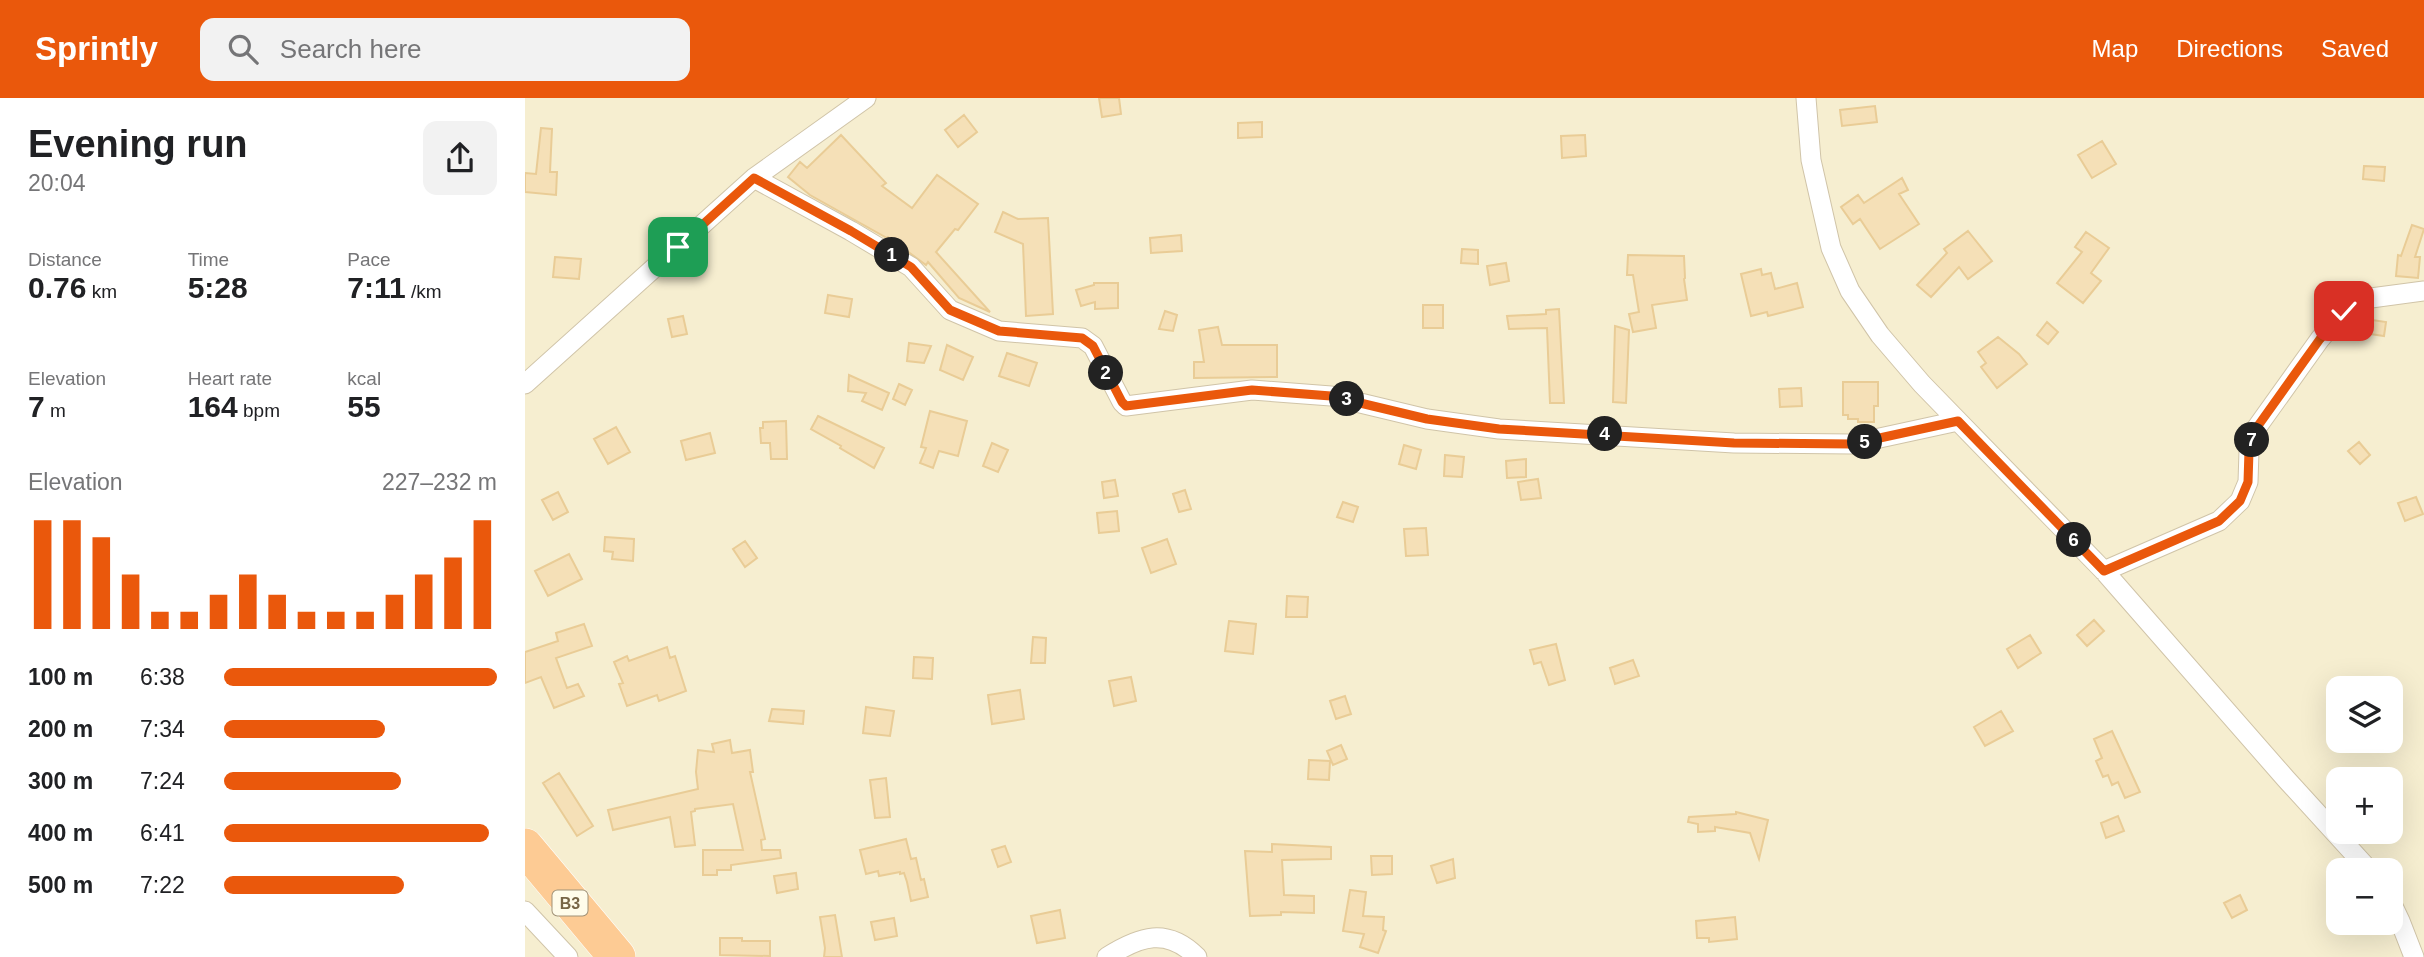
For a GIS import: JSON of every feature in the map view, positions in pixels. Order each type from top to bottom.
[{"type":"highway","name":"B3","points":[[525,847],[617,957]]},
{"type":"street","points":[[525,384],[754,178],[866,98]]},
{"type":"street","points":[[1806,98],[1811,160],[1831,248],[1850,291],[1880,335],[1958,421],[2104,571],[2358,858]]},
{"type":"street","points":[[754,178],[911,267],[950,310],[999,331],[1082,338],[1088,341],[1126,406],[1252,390],[1331,396],[1427,419],[1499,429],[1734,443],[1852,444],[1958,421]]},
{"type":"street","points":[[2104,571],[2219,521],[2240,501],[2248,482],[2249,451],[2255,430],[2320,339],[2344,311],[2371,298],[2424,291]]},
{"type":"street","points":[[525,911],[568,957]]},
{"type":"street","points":[[2403,928],[2414,957]]},
{"type":"street","points":[[1107,957],[1122,947],[1147,938],[1167,937],[1185,946],[1197,957]]},
{"type":"shaded area","points":[[525,98],[2424,98],[2424,957],[525,957]]},
{"type":"building","points":[[1099,98],[1119,98],[1121,114],[1102,117]]},
{"type":"building","points":[[1875,106],[1877,122],[1842,126],[1840,110]]},
{"type":"building","points":[[964,115],[977,132],[958,147],[945,130]]},
{"type":"building","points":[[1262,122],[1262,137],[1238,138],[1238,123]]},
{"type":"building","points":[[541,128],[552,129],[550,172],[557,172],[556,195],[525,192],[525,173],[536,174]]},
{"type":"building","points":[[841,135],[886,183],[882,186],[912,208],[937,175],[978,204],[936,252],[990,312],[959,298],[928,262],[926,265],[888,237],[810,195],[788,177],[800,162],[807,168]]},
{"type":"building","points":[[1585,135],[1586,156],[1562,158],[1561,136]]},
{"type":"building","points":[[2102,141],[2116,164],[2092,178],[2078,155]]},
{"type":"building","points":[[2364,166],[2385,167],[2384,181],[2363,179]]},
{"type":"building","points":[[1902,178],[1908,190],[1899,194],[1919,224],[1880,249],[1860,219],[1853,224],[1841,207],[1858,195],[1864,203]]},
{"type":"building","points":[[1003,212],[1018,219],[1048,218],[1053,314],[1026,316],[1023,244],[995,232]]},
{"type":"building","points":[[2412,225],[2424,229],[2415,257],[2420,257],[2418,278],[2396,276],[2398,255],[2401,256]]},
{"type":"building","points":[[1968,231],[1992,261],[1968,279],[1959,267],[1931,297],[1917,285],[1947,253],[1944,249]]},
{"type":"building","points":[[2086,232],[2109,248],[2091,273],[2101,281],[2083,303],[2057,283],[2082,252],[2075,247]]},
{"type":"building","points":[[1181,235],[1182,251],[1151,253],[1150,238]]},
{"type":"building","points":[[1462,249],[1478,250],[1478,264],[1461,263]]},
{"type":"building","points":[[1628,255],[1684,256],[1687,300],[1652,305],[1656,328],[1633,332],[1629,314],[1639,312],[1633,275],[1627,275]]},
{"type":"building","points":[[555,257],[581,259],[579,279],[553,277]]},
{"type":"building","points":[[1506,263],[1509,281],[1490,285],[1487,266]]},
{"type":"building","points":[[1761,269],[1762,275],[1771,273],[1775,289],[1797,283],[1803,307],[1768,316],[1767,312],[1751,316],[1741,274]]},
{"type":"building","points":[[1094,283],[1118,283],[1118,308],[1095,309],[1095,302],[1081,306],[1076,290]]},
{"type":"building","points":[[828,295],[852,299],[849,317],[825,313]]},
{"type":"building","points":[[1423,305],[1443,305],[1443,328],[1423,328]]},
{"type":"building","points":[[1559,309],[1564,403],[1550,403],[1547,328],[1509,329],[1507,316],[1546,314],[1546,310]]},
{"type":"building","points":[[1165,311],[1177,315],[1173,331],[1159,329]]},
{"type":"building","points":[[683,316],[687,334],[672,337],[668,319]]},
{"type":"building","points":[[2372,320],[2386,322],[2384,336],[2370,334]]},
{"type":"building","points":[[2047,322],[2058,332],[2048,344],[2037,335]]},
{"type":"building","points":[[1615,326],[1629,330],[1626,403],[1613,402]]},
{"type":"building","points":[[1218,327],[1222,345],[1277,345],[1277,377],[1194,378],[1194,362],[1204,362],[1199,330]]},
{"type":"building","points":[[1998,337],[2027,364],[1997,388],[1981,367],[1986,363],[1978,352]]},
{"type":"building","points":[[909,343],[931,346],[924,363],[907,361]]},
{"type":"building","points":[[947,345],[973,357],[963,380],[940,370]]},
{"type":"building","points":[[1007,353],[1037,363],[1029,386],[999,376]]},
{"type":"building","points":[[849,375],[889,393],[882,410],[862,401],[866,393],[848,391]]},
{"type":"building","points":[[1843,382],[1878,382],[1878,406],[1874,406],[1874,422],[1858,422],[1858,419],[1848,419],[1848,415],[1843,415]]},
{"type":"building","points":[[899,384],[912,390],[905,405],[893,399]]},
{"type":"building","points":[[1801,388],[1802,406],[1780,407],[1779,389]]},
{"type":"building","points":[[930,411],[967,421],[958,456],[939,451],[933,468],[920,463],[926,448],[921,447]]},
{"type":"building","points":[[818,416],[884,448],[874,468],[811,429]]},
{"type":"building","points":[[786,421],[787,459],[771,459],[770,443],[761,443],[760,428],[763,428],[763,422]]},
{"type":"building","points":[[616,427],[630,452],[608,464],[594,439]]},
{"type":"building","points":[[710,433],[715,453],[686,460],[681,441]]},
{"type":"building","points":[[2359,442],[2370,455],[2360,464],[2348,451]]},
{"type":"building","points":[[992,443],[1008,450],[998,472],[983,466]]},
{"type":"building","points":[[1404,445],[1421,450],[1416,469],[1399,464]]},
{"type":"building","points":[[1445,455],[1464,457],[1462,477],[1444,476]]},
{"type":"building","points":[[1526,459],[1526,477],[1507,478],[1506,461]]},
{"type":"building","points":[[1538,479],[1541,498],[1521,500],[1518,482]]},
{"type":"building","points":[[1115,480],[1118,496],[1104,498],[1102,482]]},
{"type":"building","points":[[1185,490],[1191,509],[1179,512],[1173,494]]},
{"type":"building","points":[[558,492],[568,512],[553,520],[542,500]]},
{"type":"building","points":[[2416,497],[2423,514],[2405,521],[2398,503]]},
{"type":"building","points":[[1343,502],[1358,507],[1353,522],[1337,517]]},
{"type":"building","points":[[1117,511],[1119,531],[1099,533],[1097,513]]},
{"type":"building","points":[[1426,528],[1428,555],[1406,556],[1404,529]]},
{"type":"building","points":[[605,537],[634,539],[633,561],[612,559],[613,552],[604,551]]},
{"type":"building","points":[[1167,539],[1176,564],[1151,573],[1142,548]]},
{"type":"building","points":[[745,541],[757,558],[745,567],[733,549]]},
{"type":"building","points":[[569,554],[582,579],[548,596],[535,571]]},
{"type":"building","points":[[1287,596],[1308,597],[1307,617],[1286,617]]},
{"type":"building","points":[[2094,620],[2104,631],[2087,646],[2077,635]]},
{"type":"building","points":[[1229,621],[1256,624],[1253,654],[1225,651]]},
{"type":"building","points":[[584,624],[592,646],[556,658],[567,688],[578,684],[584,696],[554,708],[541,677],[525,683],[525,652],[558,641],[556,633]]},
{"type":"building","points":[[2030,635],[2041,653],[2018,668],[2007,649]]},
{"type":"building","points":[[1033,637],[1046,638],[1045,663],[1031,663]]},
{"type":"building","points":[[1556,644],[1565,680],[1549,685],[1541,662],[1534,664],[1530,650]]},
{"type":"building","points":[[667,647],[670,658],[675,656],[686,691],[659,701],[657,695],[627,706],[619,684],[623,683],[614,662],[627,656],[629,661]]},
{"type":"building","points":[[914,657],[933,658],[932,679],[913,678]]},
{"type":"building","points":[[1633,660],[1639,676],[1615,684],[1610,668]]},
{"type":"building","points":[[1131,677],[1136,701],[1114,706],[1109,681]]},
{"type":"building","points":[[1020,690],[1024,719],[992,724],[988,695]]},
{"type":"building","points":[[1345,696],[1351,714],[1336,719],[1330,701]]},
{"type":"building","points":[[866,707],[894,711],[890,736],[863,733]]},
{"type":"building","points":[[772,709],[804,711],[803,724],[769,721]]},
{"type":"building","points":[[2001,711],[2013,731],[1985,746],[1974,727]]},
{"type":"building","points":[[2112,731],[2140,792],[2125,798],[2118,782],[2112,785],[2108,775],[2103,777],[2096,761],[2102,758],[2094,739]]},
{"type":"building","points":[[730,740],[732,753],[750,750],[753,772],[750,772],[765,839],[761,840],[762,850],[780,850],[781,858],[731,865],[731,870],[717,870],[717,875],[703,875],[703,850],[743,850],[733,804],[695,809],[691,812],[695,845],[675,847],[670,817],[613,830],[608,810],[698,789],[698,750],[714,752],[712,744]]},
{"type":"building","points":[[1341,745],[1347,759],[1333,765],[1327,751]]},
{"type":"building","points":[[1309,760],[1330,761],[1329,780],[1308,779]]},
{"type":"building","points":[[559,773],[593,826],[577,836],[543,783]]},
{"type":"building","points":[[886,778],[890,817],[875,818],[870,780]]},
{"type":"building","points":[[1736,812],[1768,820],[1759,859],[1750,833],[1715,827],[1715,831],[1698,832],[1698,824],[1688,822],[1689,817]]},
{"type":"building","points":[[2118,816],[2124,831],[2106,838],[2101,823]]},
{"type":"building","points":[[906,839],[911,859],[916,858],[921,880],[924,879],[928,897],[911,901],[904,873],[879,876],[878,871],[866,874],[860,850]]},
{"type":"building","points":[[1272,844],[1331,847],[1331,859],[1282,860],[1284,895],[1314,896],[1314,913],[1281,912],[1281,915],[1250,916],[1245,851],[1272,852]]},
{"type":"building","points":[[1005,846],[1011,862],[998,867],[992,850]]},
{"type":"building","points":[[1371,856],[1392,856],[1392,874],[1372,875]]},
{"type":"building","points":[[1453,859],[1455,878],[1437,883],[1431,866]]},
{"type":"building","points":[[796,873],[798,889],[777,893],[774,876]]},
{"type":"building","points":[[1350,890],[1366,892],[1363,916],[1384,917],[1383,930],[1386,931],[1378,953],[1360,947],[1364,934],[1343,931]]},
{"type":"building","points":[[2240,895],[2247,910],[2232,918],[2224,903]]},
{"type":"building","points":[[1060,910],[1065,938],[1037,943],[1031,916]]},
{"type":"building","points":[[835,915],[842,957],[824,957],[820,917]]},
{"type":"building","points":[[1735,917],[1737,939],[1709,942],[1709,938],[1697,938],[1696,921]]},
{"type":"building","points":[[894,918],[897,936],[875,940],[871,922]]},
{"type":"building","points":[[720,938],[770,941],[770,956],[720,955]]},
{"type":"route","points":[[678,247],[754,178],[911,267],[950,310],[999,331],[1082,338],[1088,341],[1126,406],[1252,390],[1331,396],[1427,419],[1499,429],[1734,443],[1852,444],[1958,421],[2104,571],[2219,521],[2240,501],[2248,482],[2249,451],[2255,430],[2320,339],[2344,311]]}]
